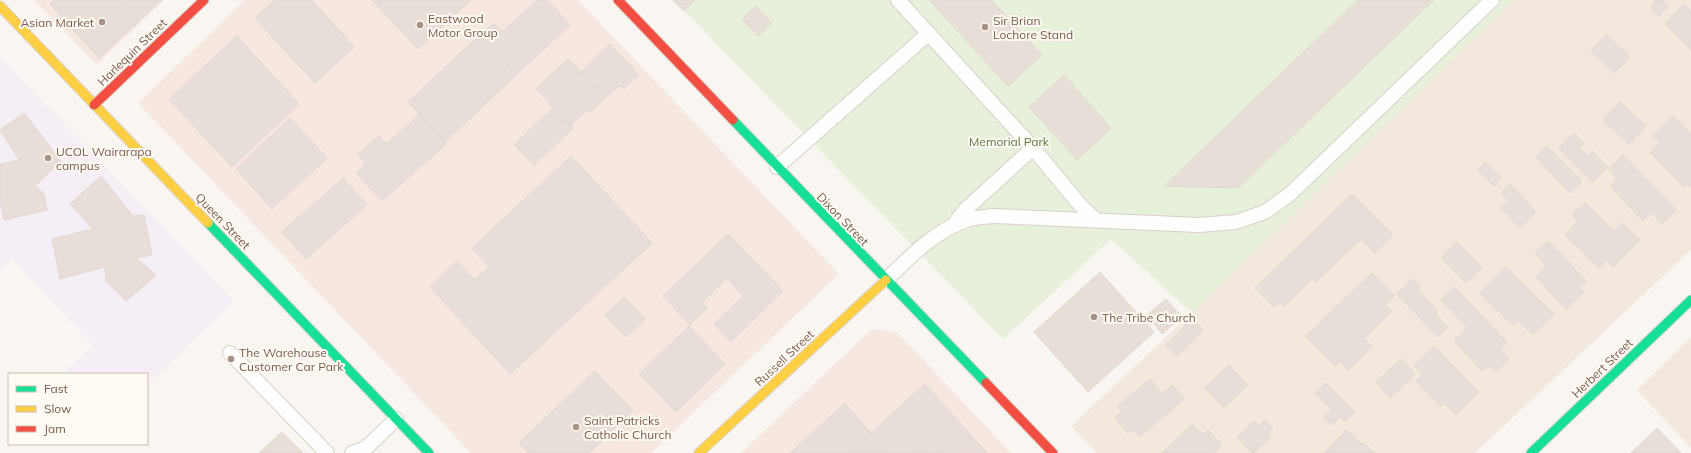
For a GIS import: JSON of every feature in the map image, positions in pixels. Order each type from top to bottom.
[{"type":"street","name":"Harlequin Street","points":[[94,105],[204,0]]},
{"type":"street","name":"Dixon Street","points":[[618,0],[1053,453]]},
{"type":"street","name":"Queen Street","points":[[0,6],[429,453]]},
{"type":"street","name":"Russell Street","points":[[699,453],[886,280]]},
{"type":"street","name":"Herbert Street","points":[[1530,453],[1691,300]]},
{"type":"lane","points":[[898,0],[1033,148],[1080,205],[1096,220]]},
{"type":"lane","points":[[886,280],[917,250],[940,233],[968,220],[995,216],[1199,226],[1236,222],[1265,212],[1290,194],[1492,0]]},
{"type":"lane","points":[[777,167],[928,34]]},
{"type":"lane","points":[[953,226],[965,210],[1033,148]]},
{"type":"lane","points":[[230,353],[327,453]]},
{"type":"lane","points":[[352,453],[366,448],[396,419]]},
{"type":"shaded area","points":[[34,0],[164,0],[97,65]]},
{"type":"shaded area","points":[[245,0],[578,0],[839,274],[651,453],[471,453],[138,103]]},
{"type":"shaded area","points":[[1513,0],[1691,0],[1691,250],[1475,453],[1097,453],[1071,426],[1192,313]]},
{"type":"shaded area","name":"UCOL Wairarapa campus","points":[[0,57],[234,301],[148,384],[148,373],[64,373],[93,345],[12,259],[0,270]]},
{"type":"shaded area","points":[[872,329],[897,332],[1011,453],[741,453]]},
{"type":"shaded area","points":[[1691,337],[1691,448],[1637,390]]},
{"type":"green space","name":"Memorial Park","points":[[674,0],[1513,0],[1192,313],[1111,239],[1003,339]]},
{"type":"building","points":[[55,0],[120,0],[139,21],[99,58],[50,4]]},
{"type":"building","points":[[120,0],[162,0],[139,21]]},
{"type":"building","points":[[275,0],[312,0],[354,47],[315,83],[255,18]]},
{"type":"building","name":"Eastwood Motor Group","points":[[372,0],[471,0],[418,49]]},
{"type":"building","points":[[537,0],[547,0],[570,25],[516,75],[479,36],[494,23],[502,32]]},
{"type":"building","points":[[673,0],[695,0],[684,11]]},
{"type":"building","name":"Sir Brian Lochore Stand","points":[[929,0],[992,0],[1042,55],[1008,86]]},
{"type":"building","points":[[1358,0],[1434,0],[1238,188],[1164,186]]},
{"type":"building","points":[[1656,0],[1662,0],[1668,6],[1659,16],[1650,7]]},
{"type":"building","points":[[1684,4],[1691,11],[1691,50],[1665,23]]},
{"type":"building","points":[[756,6],[772,23],[758,36],[742,19]]},
{"type":"building","points":[[1606,35],[1630,57],[1615,73],[1591,51]]},
{"type":"building","points":[[237,36],[299,104],[232,167],[169,99]]},
{"type":"building","points":[[479,36],[516,75],[445,142],[408,102]]},
{"type":"building","points":[[610,44],[639,75],[624,89],[620,85],[605,98],[581,72]]},
{"type":"building","points":[[568,59],[605,98],[590,113],[587,110],[571,125],[536,89]]},
{"type":"building","points":[[1064,75],[1111,128],[1077,160],[1029,107]]},
{"type":"building","points":[[1620,102],[1646,126],[1629,144],[1603,120]]},
{"type":"building","points":[[554,107],[573,128],[534,165],[514,145]]},
{"type":"building","points":[[24,113],[61,161],[35,186],[44,194],[47,210],[4,220],[0,200],[0,164],[19,160],[0,130]]},
{"type":"building","points":[[420,114],[446,144],[382,201],[356,173],[366,163],[358,154],[379,136],[387,144]]},
{"type":"building","points":[[1673,116],[1691,134],[1691,187],[1688,184],[1684,187],[1650,153],[1660,143],[1653,136]]},
{"type":"building","points":[[290,118],[327,158],[272,209],[236,169]]},
{"type":"building","points":[[1574,133],[1584,143],[1579,147],[1588,156],[1592,151],[1608,167],[1593,182],[1559,148]]},
{"type":"building","points":[[1547,146],[1582,181],[1570,193],[1536,157]]},
{"type":"building","points":[[1623,155],[1676,210],[1662,224],[1651,212],[1643,221],[1610,186],[1617,179],[1609,169]]},
{"type":"building","points":[[571,156],[652,243],[510,374],[430,287],[457,261],[475,280],[489,267],[472,248]]},
{"type":"building","points":[[1485,162],[1501,178],[1494,186],[1478,170]]},
{"type":"building","points":[[101,176],[133,216],[144,215],[152,255],[136,258],[156,275],[126,301],[106,281],[105,267],[60,279],[52,239],[93,229],[70,204]]},
{"type":"building","points":[[343,178],[367,205],[306,259],[282,232]]},
{"type":"building","points":[[1510,184],[1536,212],[1520,228],[1501,208],[1509,201],[1501,193]]},
{"type":"building","points":[[1352,194],[1393,235],[1375,253],[1361,239],[1316,282],[1313,278],[1284,306],[1280,302],[1274,307],[1255,288]]},
{"type":"building","points":[[1585,203],[1614,231],[1622,223],[1640,240],[1613,267],[1607,260],[1599,268],[1565,235],[1578,221],[1572,215]]},
{"type":"building","points":[[728,234],[783,291],[731,342],[714,324],[743,296],[727,278],[702,302],[707,308],[690,325],[663,296]]},
{"type":"building","points":[[1549,241],[1586,281],[1579,288],[1584,292],[1566,309],[1536,277],[1547,267],[1535,253]]},
{"type":"building","points":[[1457,242],[1482,267],[1466,283],[1441,258]]},
{"type":"building","points":[[1506,267],[1554,314],[1533,335],[1518,320],[1513,325],[1480,293]]},
{"type":"building","points":[[1100,272],[1154,332],[1088,392],[1034,332]]},
{"type":"building","points":[[1372,273],[1394,296],[1385,304],[1392,311],[1364,338],[1372,347],[1348,370],[1339,361],[1335,366],[1306,336]]},
{"type":"building","points":[[1413,279],[1420,287],[1418,290],[1438,311],[1435,314],[1448,327],[1438,337],[1397,294]]},
{"type":"building","points":[[1455,287],[1507,343],[1500,349],[1509,359],[1496,372],[1489,365],[1482,371],[1454,341],[1468,328],[1441,300]]},
{"type":"building","points":[[624,297],[645,319],[626,337],[605,315]]},
{"type":"building","points":[[1166,299],[1182,317],[1162,334],[1147,315]]},
{"type":"building","points":[[1192,319],[1203,330],[1177,356],[1166,345]]},
{"type":"building","points":[[689,326],[725,364],[676,412],[639,374]]},
{"type":"building","points":[[1434,346],[1479,392],[1456,415],[1444,403],[1441,406],[1416,381],[1423,375],[1414,366]]},
{"type":"building","points":[[1401,359],[1415,374],[1390,398],[1376,382]]},
{"type":"building","points":[[1229,365],[1248,385],[1224,408],[1205,388]]},
{"type":"building","name":"Saint Patricks Catholic Church","points":[[595,371],[633,411],[589,453],[529,453],[519,443]]},
{"type":"building","points":[[1150,379],[1162,394],[1172,385],[1184,399],[1140,436],[1133,429],[1128,433],[1115,418],[1122,411],[1118,406]]},
{"type":"building","points":[[1326,383],[1355,412],[1344,422],[1339,417],[1332,425],[1324,417],[1332,410],[1315,393]]},
{"type":"building","points":[[925,384],[986,452],[849,453],[871,433]]},
{"type":"building","points":[[845,403],[871,433],[849,453],[790,453]]},
{"type":"building","points":[[1265,420],[1273,428],[1267,433],[1271,437],[1254,453],[1252,453],[1237,437],[1254,421],[1259,426]]},
{"type":"building","points":[[1192,424],[1203,435],[1208,430],[1222,445],[1214,453],[1162,453]]},
{"type":"building","points":[[1657,428],[1681,453],[1631,453]]},
{"type":"building","points":[[1346,430],[1361,444],[1363,442],[1375,453],[1324,453]]},
{"type":"building","points":[[282,432],[303,453],[259,453]]},
{"type":"traffic: fast","points":[[733,120],[986,383]]},
{"type":"traffic: fast","points":[[208,223],[429,453]]},
{"type":"traffic: fast","points":[[1531,453],[1691,300]]},
{"type":"traffic: slow","points":[[0,6],[208,223]]},
{"type":"traffic: slow","points":[[699,453],[886,280]]},
{"type":"traffic: jam","points":[[94,105],[204,0]]},
{"type":"traffic: jam","points":[[618,0],[733,120]]},
{"type":"traffic: jam","points":[[986,383],[1053,453]]},
{"type":"place","name":"Asian Market","points":[[102,22]]},
{"type":"place","name":"Eastwood Motor Group","points":[[420,25]]},
{"type":"place","name":"Sir Brian Lochore Stand","points":[[985,27]]},
{"type":"place","name":"UCOL Wairarapa campus","points":[[48,158]]},
{"type":"place","name":"The Tribe Church","points":[[1094,317]]},
{"type":"place","name":"The Warehouse Customer Car Park","points":[[231,359]]},
{"type":"place","name":"Saint Patricks Catholic Church","points":[[576,427]]}]
